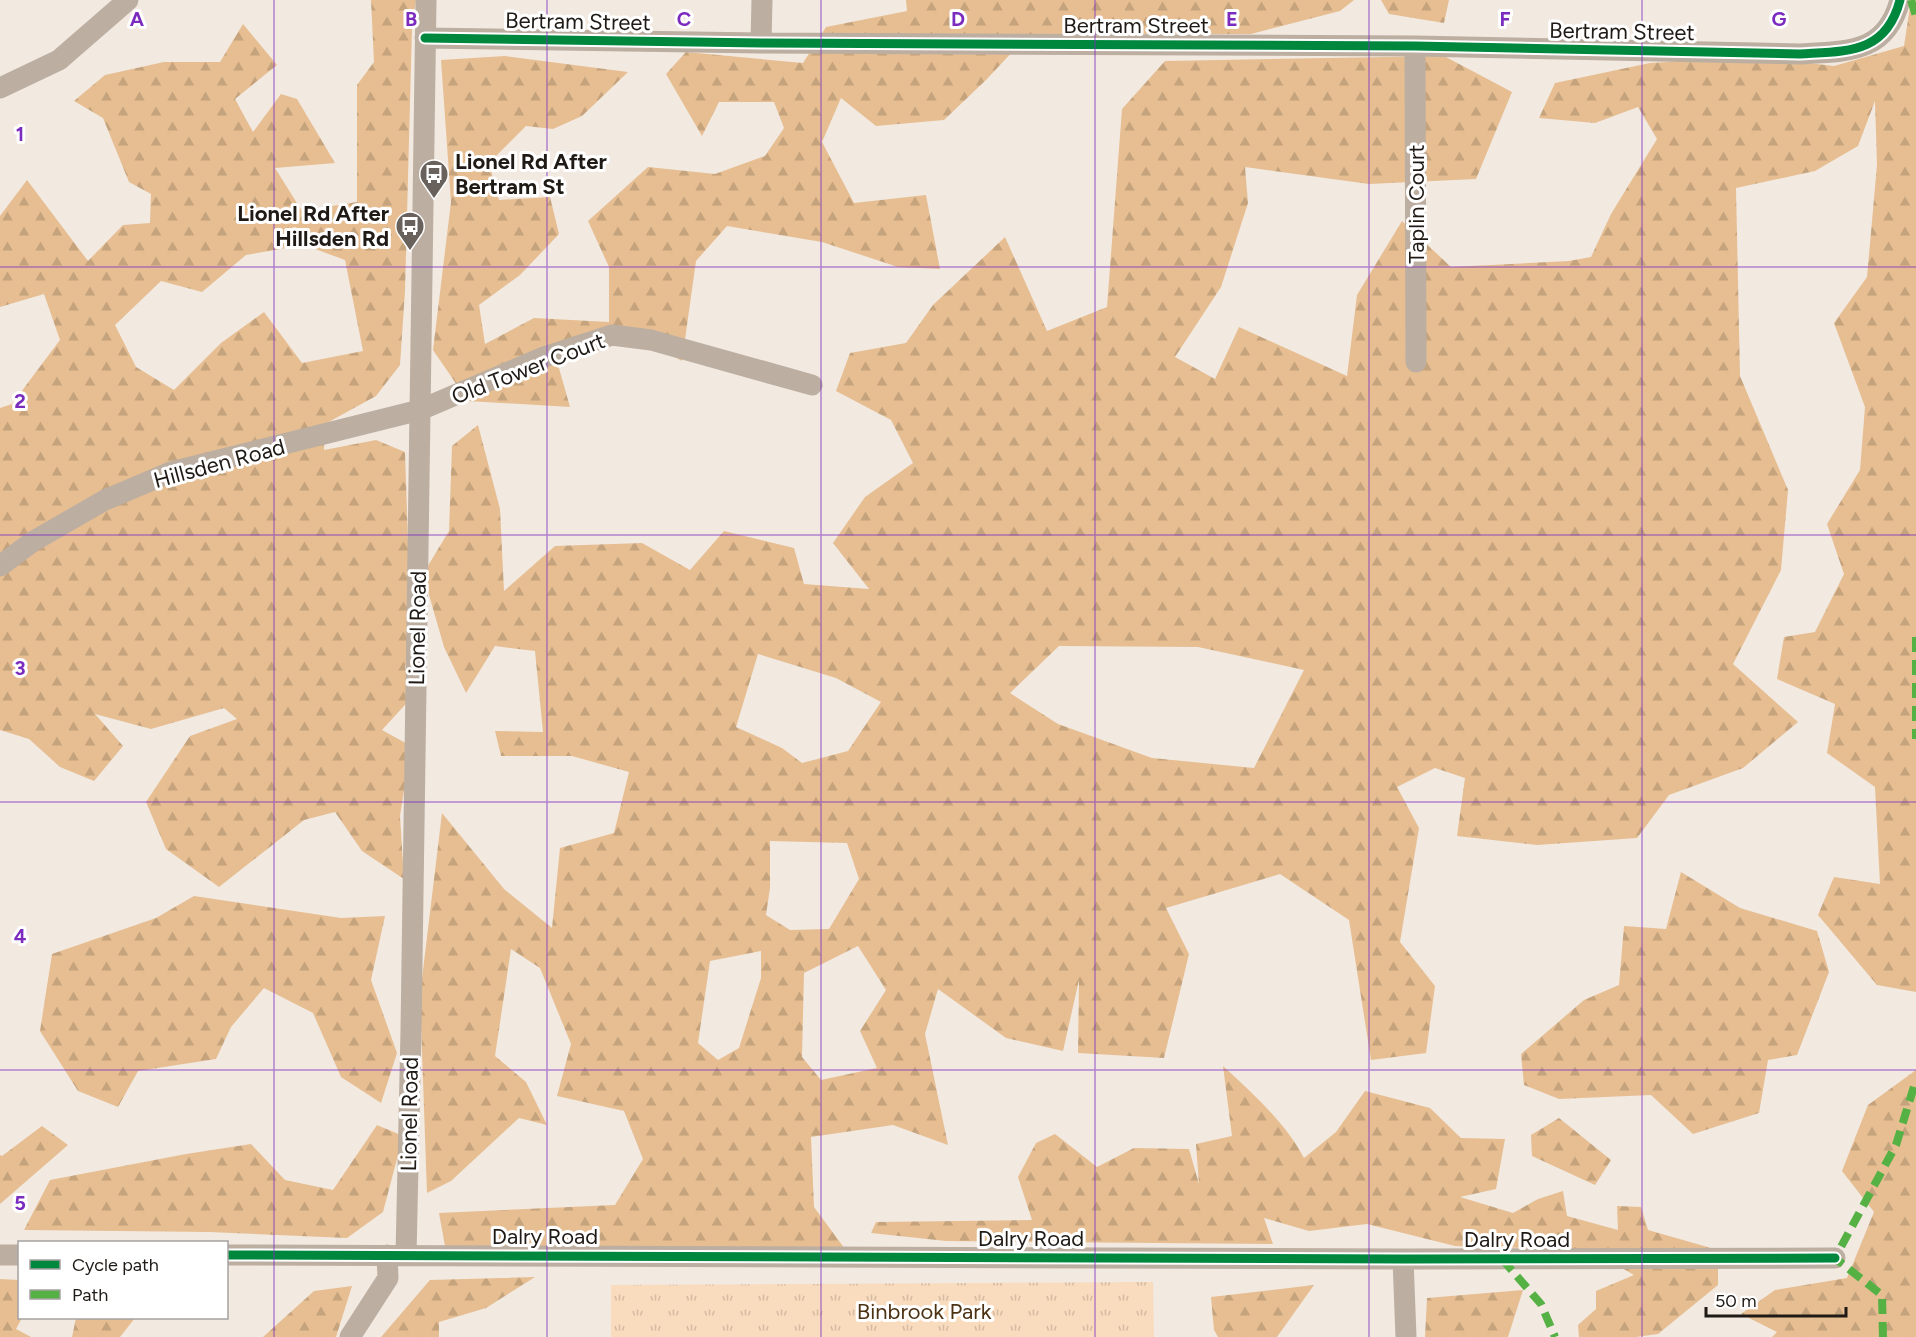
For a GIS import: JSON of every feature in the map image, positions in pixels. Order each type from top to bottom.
[{"type":"street","points":[[0,88],[59,60],[128,0]]},
{"type":"street","name":"Lionel Road","points":[[350,1337],[388,1278],[397,1255],[420,410],[426,0]]},
{"type":"street","points":[[761,43],[762,0]]},
{"type":"street","name":"Bertram Street","points":[[425,38],[761,43],[1415,46],[1800,54],[1862,48],[1879,38],[1897,12],[1900,0]]},
{"type":"street","name":"Taplin Court","points":[[1415,46],[1416,362]]},
{"type":"street","name":"Old Tower Court","points":[[420,410],[544,357],[612,335],[651,340],[812,385]]},
{"type":"street","name":"Hillsden Road","points":[[0,566],[33,542],[105,500],[171,472],[420,410]]},
{"type":"street","points":[[0,1255],[18,1255]]},
{"type":"street","name":"Dalry Road","points":[[228,1255],[1403,1259],[1835,1257]]},
{"type":"street","points":[[1403,1259],[1406,1337]]},
{"type":"green space","points":[[371,0],[416,0],[412,27],[405,291],[400,365],[376,396],[325,424],[324,450],[376,440],[405,452],[408,542],[417,626],[405,667],[414,695],[382,730],[411,746],[400,816],[404,879],[362,851],[335,812],[304,820],[219,887],[166,849],[146,802],[190,736],[237,719],[224,708],[151,729],[95,714],[123,746],[94,781],[60,767],[29,739],[0,730],[0,408],[12,404],[60,340],[44,294],[0,307],[0,216],[27,180],[88,261],[123,225],[150,223],[151,194],[129,182],[103,118],[74,101],[105,75],[164,62],[220,62],[243,24],[277,65],[235,99],[253,132],[281,94],[297,99],[335,163],[275,168],[302,211],[357,202],[357,85],[374,62]],"holes":[[[304,245],[345,260],[363,351],[302,363],[264,312],[221,343],[174,390],[136,367],[115,325],[161,281],[202,292],[246,255]]]},
{"type":"green space","points":[[906,0],[1354,0],[1340,11],[1251,34],[1029,34],[944,120],[876,126],[841,98],[822,142],[854,203],[926,195],[940,269],[898,267],[822,242],[727,226],[696,261],[682,361],[623,328],[555,354],[570,407],[468,401],[433,350],[451,202],[441,60],[505,56],[628,72],[582,116],[553,129],[526,126],[489,163],[499,200],[550,197],[559,234],[520,275],[479,305],[485,344],[534,318],[609,322],[609,267],[588,221],[648,167],[715,174],[765,156],[784,128],[774,102],[719,102],[702,136],[666,74],[686,52],[803,63],[826,27],[907,11]]},
{"type":"green space","points":[[1381,0],[1449,0],[1444,23],[1389,14]]},
{"type":"green space","points":[[1911,0],[1916,0],[1916,992],[1877,985],[1818,915],[1834,877],[1880,884],[1875,787],[1827,753],[1835,704],[1777,679],[1784,637],[1815,632],[1844,574],[1827,524],[1860,470],[1865,407],[1834,323],[1867,277],[1877,165],[1875,101],[1858,146],[1815,171],[1736,188],[1740,376],[1788,490],[1781,570],[1733,664],[1798,722],[1743,768],[1669,795],[1637,838],[1537,845],[1457,836],[1465,778],[1435,768],[1397,787],[1419,828],[1400,942],[1435,986],[1426,1053],[1371,1060],[1349,920],[1280,874],[1166,908],[1189,954],[1164,1058],[1078,1053],[1079,980],[1063,1051],[1006,1038],[938,989],[925,1034],[948,1145],[893,1125],[811,1137],[814,1207],[845,1249],[445,1246],[439,1213],[615,1205],[643,1159],[624,1111],[557,1096],[571,1044],[540,968],[511,949],[495,1056],[526,1082],[547,1125],[519,1118],[451,1181],[427,1193],[420,995],[442,813],[504,889],[552,928],[560,848],[614,833],[629,772],[572,756],[501,756],[495,731],[543,732],[535,651],[495,646],[466,693],[444,647],[423,574],[449,531],[452,446],[478,425],[500,509],[504,591],[555,546],[642,543],[690,570],[724,531],[794,548],[804,584],[869,589],[833,543],[865,497],[913,463],[891,420],[836,391],[850,353],[906,343],[933,305],[1005,237],[1047,331],[1107,307],[1122,109],[1165,61],[1444,56],[1512,92],[1476,179],[1369,184],[1245,167],[1248,203],[1221,287],[1175,357],[1215,379],[1239,327],[1347,376],[1357,295],[1402,221],[1451,267],[1569,261],[1591,257],[1611,214],[1657,139],[1638,107],[1595,123],[1539,118],[1555,83],[1650,63],[1757,57],[1834,66],[1904,46]],"holes":[[[1059,646],[1198,647],[1304,670],[1254,768],[1152,758],[1058,724],[1010,693]],[[758,654],[836,678],[881,702],[848,751],[802,763],[782,748],[736,727]],[[770,841],[847,843],[859,879],[829,929],[790,930],[766,915],[770,888]],[[858,946],[886,990],[860,1031],[877,1068],[821,1080],[802,1057],[804,973]],[[761,951],[761,978],[739,1048],[718,1060],[698,1043],[710,961]]]},
{"type":"green space","points":[[1681,872],[1740,908],[1817,931],[1829,972],[1797,1055],[1768,1060],[1759,1113],[1693,1134],[1651,1095],[1559,1099],[1524,1085],[1521,1054],[1584,1000],[1619,985],[1624,926],[1666,929]]},
{"type":"green space","points":[[194,896],[341,918],[385,916],[371,980],[397,1053],[381,1103],[341,1077],[313,1013],[264,988],[231,1027],[216,1059],[138,1071],[118,1107],[78,1091],[40,1031],[52,954],[156,918]]},
{"type":"green space","points":[[1223,1066],[1278,1120],[1304,1158],[1336,1132],[1365,1091],[1430,1108],[1461,1138],[1505,1139],[1496,1189],[1460,1197],[1513,1213],[1538,1199],[1563,1191],[1567,1216],[1618,1230],[1617,1206],[1641,1207],[1648,1230],[1718,1250],[1718,1285],[1658,1334],[1636,1337],[1579,1337],[1578,1325],[1596,1309],[1596,1291],[1634,1275],[1591,1250],[1455,1246],[1367,1224],[1309,1231],[1264,1218],[1273,1244],[946,1241],[871,1233],[876,1222],[1032,1220],[1018,1177],[1036,1143],[1055,1134],[1097,1167],[1134,1148],[1189,1149],[1199,1184],[1196,1144],[1232,1136]]},
{"type":"green space","points":[[1916,1070],[1916,1337],[1772,1337],[1777,1332],[1741,1314],[1775,1290],[1847,1278],[1874,1212],[1842,1171],[1868,1105]]},
{"type":"green space","points":[[1559,1118],[1611,1160],[1595,1185],[1532,1156],[1531,1135]]},
{"type":"green space","points":[[377,1125],[403,1136],[383,1212],[347,1238],[209,1232],[24,1230],[50,1180],[251,1144],[285,1180],[333,1190]]},
{"type":"green space","points":[[42,1126],[68,1145],[0,1204],[0,1155],[2,1156]]},
{"type":"green space","points":[[535,1277],[486,1308],[439,1322],[439,1337],[381,1337],[430,1280]]},
{"type":"green space","points":[[0,1279],[18,1280],[18,1319],[21,1319],[16,1329],[31,1337],[0,1337]]},
{"type":"green space","name":"Binbrook Park","points":[[1153,1282],[1154,1337],[611,1337],[611,1285]]},
{"type":"green space","points":[[1314,1285],[1277,1337],[1218,1337],[1214,1330],[1211,1297]]},
{"type":"green space","points":[[352,1286],[336,1337],[263,1337],[314,1291]]},
{"type":"green space","points":[[1523,1290],[1508,1337],[1425,1337],[1427,1298]]},
{"type":"green space","points":[[76,1319],[134,1319],[120,1337],[72,1337]]},
{"type":"marked path","points":[[1911,0],[1916,16]]},
{"type":"marked path","points":[[1916,637],[1916,739]]},
{"type":"marked path","points":[[1883,1337],[1882,1295],[1835,1258],[1896,1145],[1916,1080]]},
{"type":"marked path","points":[[1502,1259],[1541,1304],[1555,1337]]},
{"type":"cycle path","points":[[425,38],[761,43],[1415,46],[1800,54],[1849,50],[1875,40],[1894,18],[1900,0]]},
{"type":"cycle path","points":[[228,1255],[1403,1259],[1835,1258]]},
{"type":"place","name":"Lionel Rd After Bertram St","points":[[434,200]]},
{"type":"place","name":"Lionel Rd After Hillsden Rd","points":[[410,252]]}]
